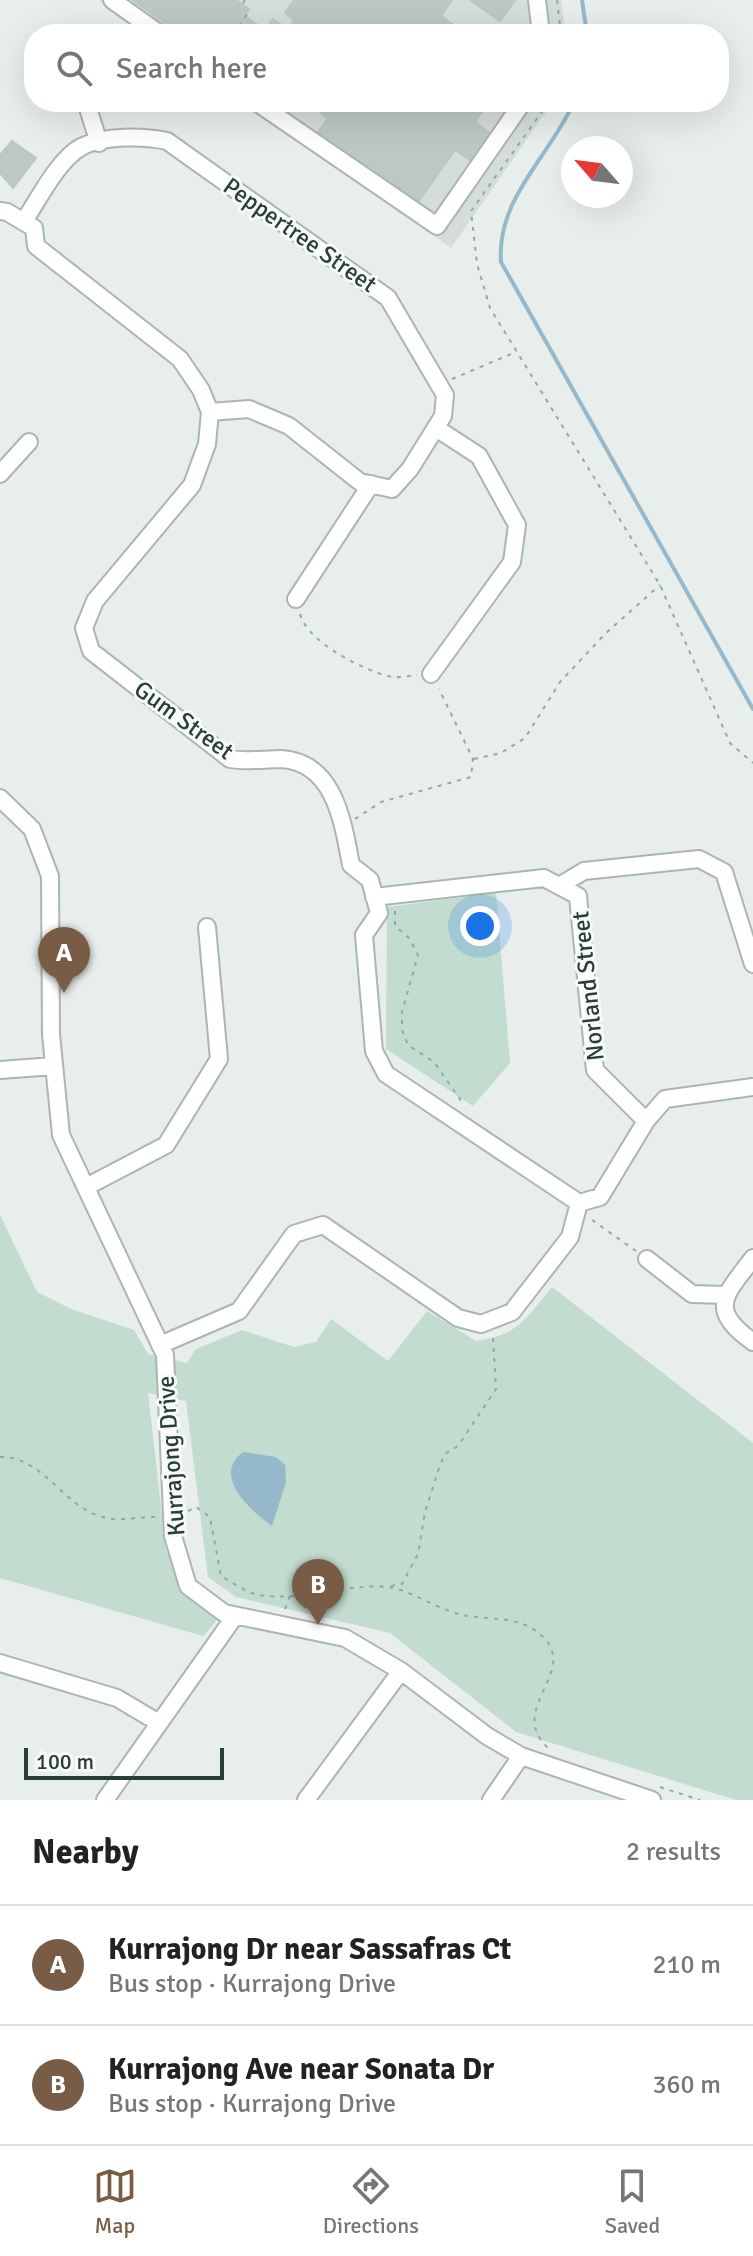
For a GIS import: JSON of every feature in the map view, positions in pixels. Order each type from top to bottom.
[{"type":"street","points":[[112,0],[146,24]]},
{"type":"street","points":[[537,0],[540,24]]},
{"type":"street","points":[[89,112],[99,143]]},
{"type":"street","points":[[271,112],[437,226],[516,112]]},
{"type":"street","name":"Peppertree Street","points":[[24,221],[67,160],[82,147],[139,135],[167,141],[388,298],[445,395],[443,416],[410,469],[392,489],[371,484]]},
{"type":"street","points":[[0,211],[34,228],[36,246],[180,359],[201,390],[210,412],[249,409],[289,426],[360,482],[371,484],[296,599]]},
{"type":"street","name":"Gum Street","points":[[210,412],[207,444],[192,485],[95,601],[84,628],[91,651],[230,759],[256,763],[281,759],[305,766],[325,781],[342,819],[351,865],[370,880],[374,897]]},
{"type":"street","points":[[431,674],[512,562],[517,525],[479,456],[436,428]]},
{"type":"street","points":[[0,474],[29,442]]},
{"type":"street","name":"Kurrajong Drive","points":[[0,798],[32,829],[50,876],[54,1066],[61,1135],[165,1355],[173,1536],[188,1586],[224,1613],[345,1638],[401,1671],[487,1736],[521,1756],[654,1793]]},
{"type":"street","points":[[559,886],[584,871],[699,859],[724,872],[753,964]]},
{"type":"street","name":"Norland Street","points":[[374,897],[544,878],[578,896],[595,1070],[646,1121]]},
{"type":"street","points":[[374,897],[379,913],[364,935],[374,1051],[386,1074],[577,1208]]},
{"type":"street","points":[[86,1187],[166,1145],[219,1059],[207,927]]},
{"type":"street","points":[[0,1070],[54,1066]]},
{"type":"street","points":[[577,1208],[600,1197],[646,1121],[665,1099],[753,1087]]},
{"type":"street","points":[[160,1345],[239,1311],[294,1234],[323,1225],[458,1318],[481,1324],[512,1312],[570,1237],[577,1208]]},
{"type":"street","points":[[753,1258],[725,1295],[724,1311],[732,1327],[753,1342]]},
{"type":"street","points":[[647,1259],[692,1294],[725,1295]]},
{"type":"street","points":[[105,1800],[235,1616]]},
{"type":"street","points":[[0,1663],[117,1698],[159,1723]]},
{"type":"street","points":[[306,1800],[401,1671]]},
{"type":"street","points":[[491,1800],[521,1756]]},
{"type":"path","points":[[557,0],[560,24]]},
{"type":"path","points":[[240,24],[248,13]]},
{"type":"path","points":[[542,112],[471,211],[477,264],[490,308],[660,585],[730,743],[753,763]]},
{"type":"path","points":[[438,382],[466,375],[517,352]]},
{"type":"path","points":[[473,759],[501,753],[525,738],[560,682],[606,633],[660,585]]},
{"type":"path","points":[[296,599],[303,627],[348,660],[394,677],[431,674],[473,759],[471,777],[461,782],[381,802],[356,819],[342,819]]},
{"type":"path","points":[[395,894],[395,926],[409,938],[418,955],[402,1012],[402,1030],[408,1045],[434,1062],[462,1102],[450,1119]]},
{"type":"path","points":[[577,1208],[647,1259]]},
{"type":"path","points":[[0,1457],[15,1457],[30,1465],[72,1500],[105,1518],[172,1519],[196,1507],[210,1517],[221,1576],[256,1595],[290,1596],[402,1584],[418,1554],[425,1512],[445,1454],[458,1446],[496,1389],[492,1319]]},
{"type":"path","points":[[390,1586],[465,1616],[524,1624],[544,1638],[553,1667],[533,1715],[535,1727],[552,1751]]},
{"type":"path","points":[[654,1793],[700,1800]]},
{"type":"shaded area","points":[[99,0],[561,0],[565,24],[133,24]]},
{"type":"shaded area","points":[[258,112],[546,112],[451,248]]},
{"type":"green space","points":[[496,893],[510,1063],[473,1106],[386,1049],[387,907]]},
{"type":"green space","points":[[0,1215],[37,1292],[71,1309],[134,1330],[148,1354],[187,1363],[196,1349],[242,1330],[294,1347],[316,1342],[331,1319],[388,1361],[427,1311],[476,1341],[512,1330],[552,1287],[753,1443],[753,1800],[736,1800],[516,1732],[390,1633],[236,1597],[208,1577],[186,1401],[148,1393],[166,1550],[184,1592],[218,1619],[203,1636],[0,1578]]},
{"type":"water","points":[[243,1452],[276,1457],[285,1465],[286,1482],[272,1526],[245,1502],[233,1482],[231,1472],[234,1461]]},
{"type":"building","points":[[133,0],[236,0],[249,9],[245,16],[256,24],[166,24]]},
{"type":"building","points":[[294,0],[452,0],[441,16],[452,24],[291,24],[294,20],[285,13]]},
{"type":"building","points":[[470,0],[515,0],[500,21]]},
{"type":"building","points":[[320,112],[482,112],[475,122],[491,134],[471,161],[455,150],[418,202],[318,132],[328,118]]},
{"type":"building","points":[[12,141],[36,158],[13,188],[0,173],[0,155]]},
{"type":"waterway","points":[[582,0],[586,24]]},
{"type":"waterway","points":[[569,112],[516,198],[502,239],[501,262],[753,709]]},
{"type":"place","name":"Kurrajong Dr near Sassafras Ct","points":[[64,993]]},
{"type":"place","name":"Kurrajong Ave near Sonata Dr","points":[[318,1625]]}]
